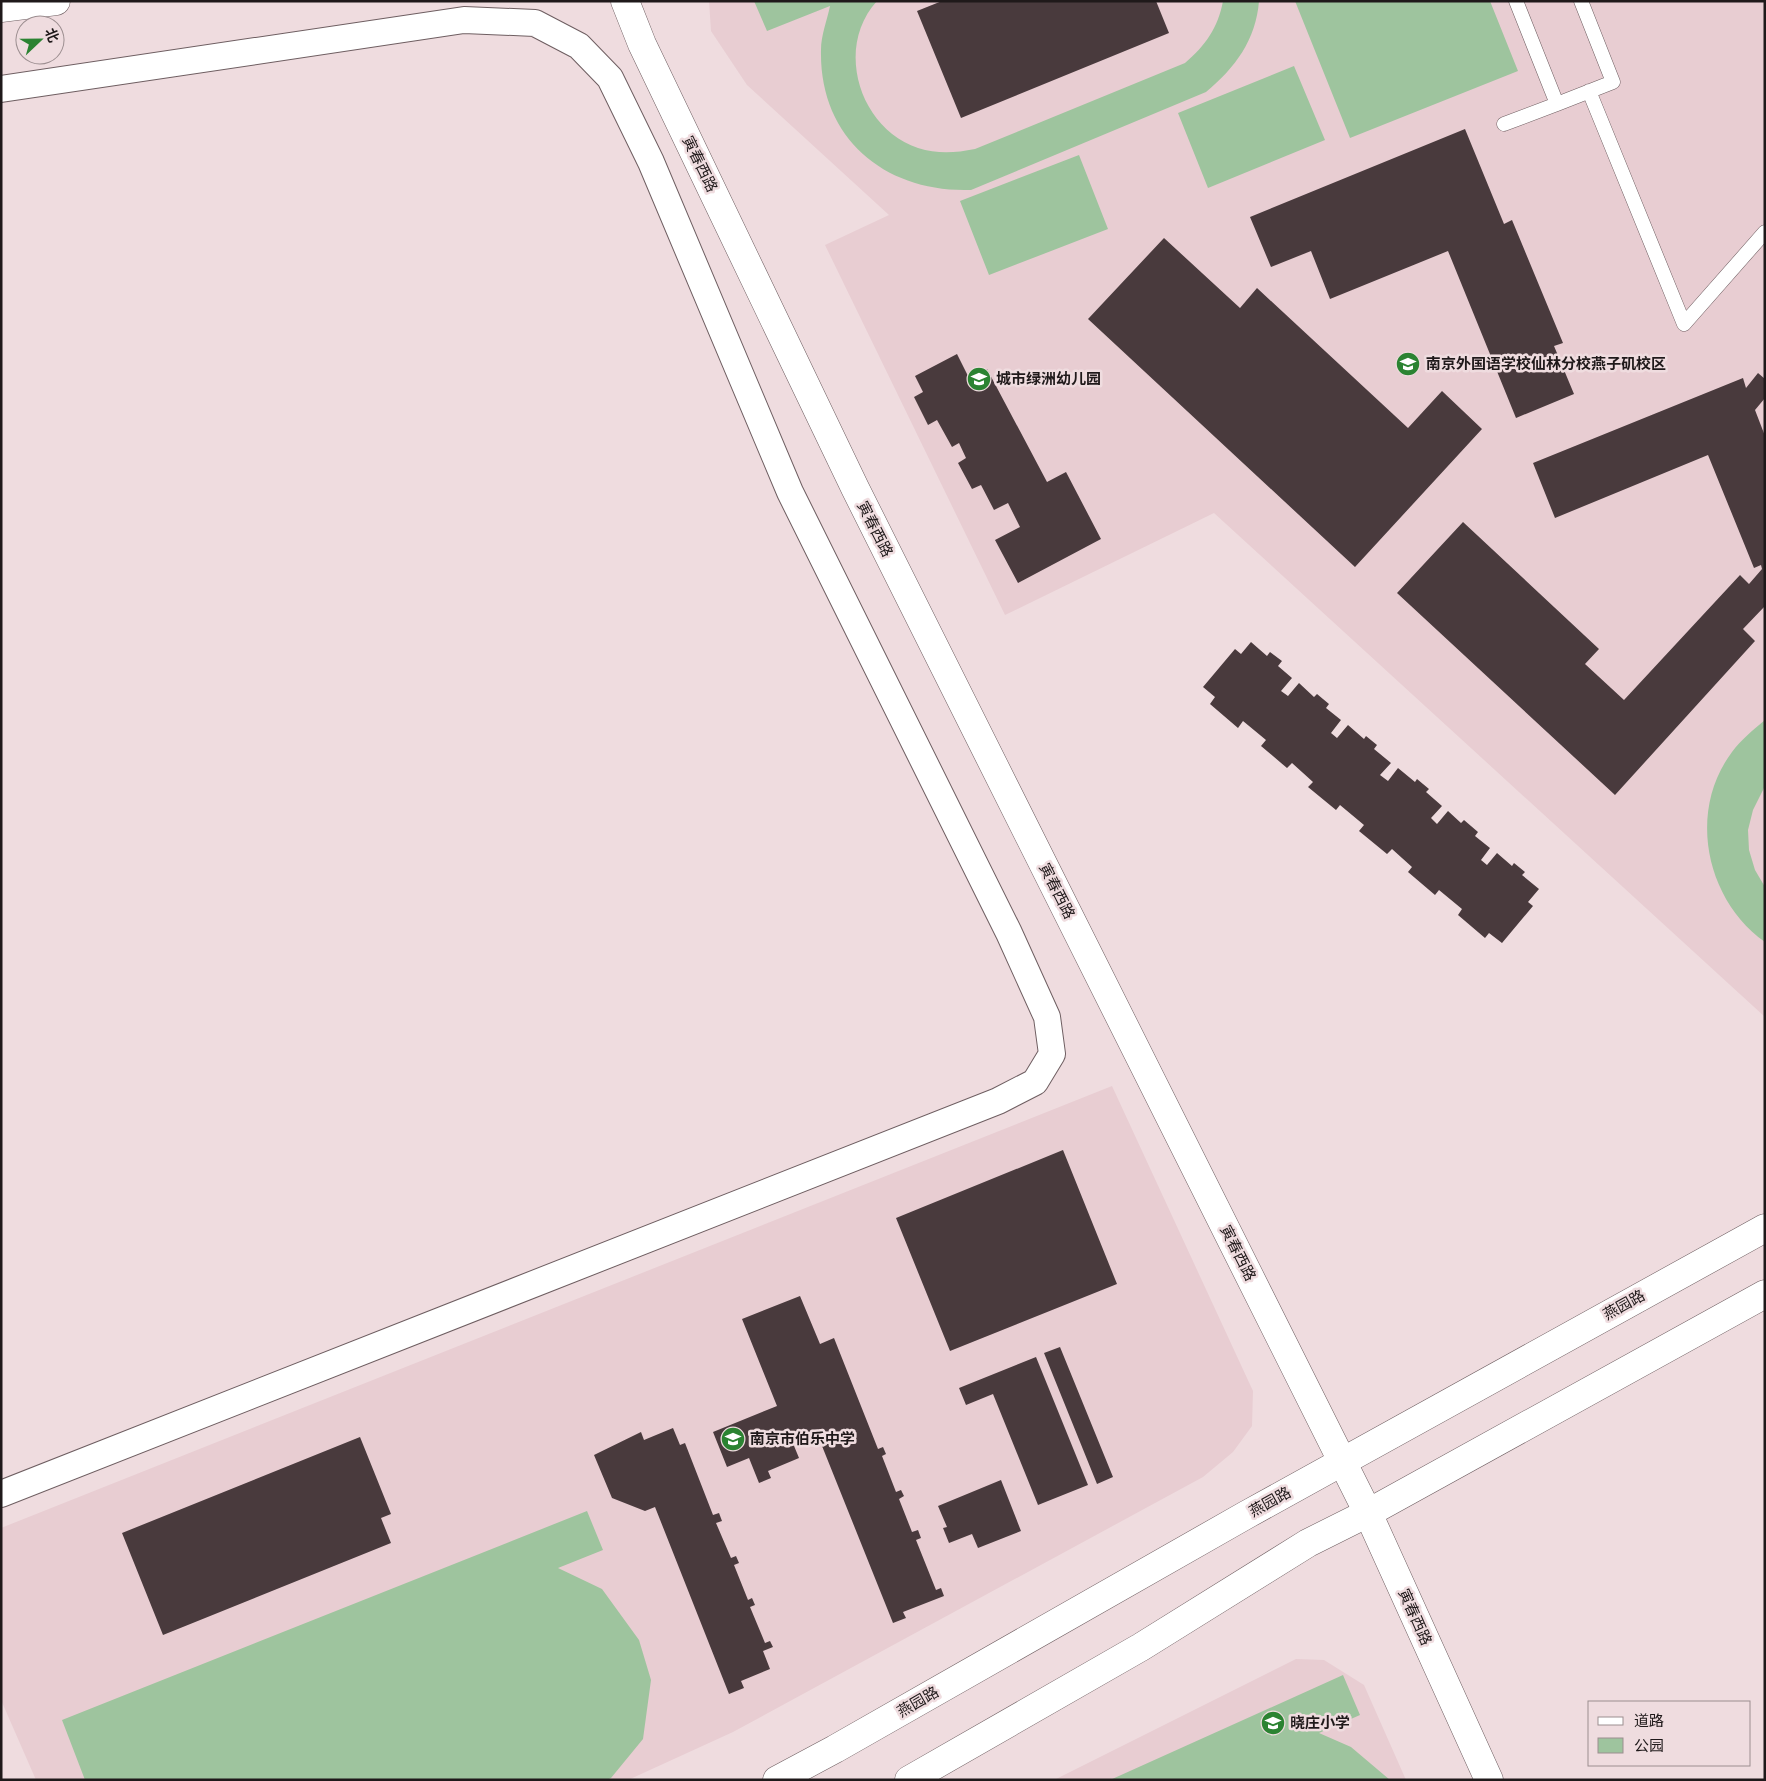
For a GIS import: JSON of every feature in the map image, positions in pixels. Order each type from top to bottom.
[{"type":"main road","points":[[1,8],[56,1]]},
{"type":"main road","name":"寅春西路","points":[[625,1],[642,44],[855,488],[1368,1513],[1489,1780]]},
{"type":"main road","name":"燕园路","points":[[777,1780],[836,1749],[1342,1461],[1765,1228]]},
{"type":"main road","points":[[909,1780],[1141,1647],[1308,1543],[1368,1513],[1765,1294]]},
{"type":"street","points":[[1,90],[464,20],[534,22],[579,46],[610,78],[651,162],[790,492],[1010,933],[1047,1017],[1052,1054],[1035,1082],[998,1101],[1,1494]]},
{"type":"lane","points":[[1516,1],[1557,104]]},
{"type":"lane","points":[[1504,124],[1613,82],[1581,1]]},
{"type":"lane","points":[[1589,91],[1684,324],[1765,232]]},
{"type":"shaded area","name":"南京外国语学校仙林分校燕子矶校区","points":[[709,1],[1765,1],[1765,1017],[1214,513],[1005,615],[825,245],[889,215],[747,85],[711,31]]},
{"type":"shaded area","name":"南京市伯乐中学","points":[[1112,1086],[1253,1391],[1252,1426],[1233,1452],[1203,1477],[733,1732],[628,1780],[36,1780],[1,1700],[1,1528]]},
{"type":"shaded area","name":"晓庄小学","points":[[1296,1659],[1324,1660],[1364,1685],[1406,1780],[1054,1780]]},
{"type":"green space","points":[[754,1],[877,1],[864,20],[857,41],[856,63],[860,85],[868,106],[881,124],[898,138],[918,148],[946,152],[975,149],[1185,63],[1210,36],[1218,20],[1223,1],[1259,1],[1254,28],[1249,41],[1235,63],[1206,92],[971,190],[940,188],[911,182],[886,170],[863,154],[845,134],[832,110],[823,82],[821,44],[830,6],[767,31]]},
{"type":"green space","points":[[1295,1],[1490,1],[1518,71],[1350,138]]},
{"type":"green space","points":[[1294,66],[1325,140],[1208,188],[1178,113]]},
{"type":"green space","points":[[1079,155],[1108,229],[989,275],[960,201]]},
{"type":"green space","points":[[1765,720],[1765,786],[1753,810],[1748,830],[1749,850],[1755,870],[1765,887],[1765,942],[1745,924],[1729,903],[1717,879],[1710,854],[1707,827],[1710,801],[1718,776],[1732,752],[1747,735]]},
{"type":"green space","points":[[587,1511],[603,1550],[558,1568],[602,1589],[639,1640],[651,1680],[643,1739],[611,1778],[607,1780],[85,1780],[62,1720]]},
{"type":"green space","points":[[1343,1675],[1360,1715],[1319,1733],[1351,1747],[1390,1780],[1110,1780]]},
{"type":"building","points":[[942,1],[1156,1],[1169,33],[961,118],[917,11]]},
{"type":"building","points":[[1465,129],[1504,224],[1512,220],[1563,343],[1554,346],[1574,394],[1516,418],[1448,251],[1330,299],[1311,251],[1271,267],[1250,217]]},
{"type":"building","points":[[1164,238],[1240,308],[1257,288],[1408,428],[1442,391],[1482,429],[1355,567],[1088,319]]},
{"type":"building","points":[[957,354],[969,378],[987,369],[1047,482],[1066,472],[1101,539],[1018,583],[995,540],[1020,527],[1008,503],[994,510],[981,485],[972,489],[958,463],[966,458],[959,443],[952,447],[937,420],[928,425],[914,397],[923,392],[915,376]]},
{"type":"building","points":[[1758,373],[1765,379],[1765,398],[1755,410],[1765,436],[1765,606],[1743,629],[1755,641],[1615,795],[1397,593],[1463,522],[1599,649],[1585,664],[1624,700],[1740,575],[1749,584],[1762,569],[1761,565],[1754,568],[1708,455],[1555,518],[1533,463],[1743,378],[1746,388]]},
{"type":"building","points":[[1251,642],[1267,656],[1270,652],[1282,661],[1278,666],[1292,678],[1281,691],[1288,696],[1299,683],[1314,697],[1317,694],[1329,704],[1326,708],[1341,720],[1331,733],[1337,738],[1348,725],[1364,739],[1366,736],[1377,745],[1374,749],[1391,763],[1380,775],[1388,781],[1398,768],[1415,782],[1417,779],[1429,789],[1426,792],[1442,806],[1431,818],[1437,824],[1448,811],[1461,823],[1464,820],[1478,832],[1475,836],[1490,848],[1481,860],[1487,865],[1497,853],[1512,866],[1514,863],[1525,872],[1522,875],[1539,889],[1528,902],[1533,906],[1502,943],[1489,933],[1485,938],[1458,915],[1462,909],[1439,890],[1435,895],[1408,872],[1412,867],[1392,849],[1387,854],[1359,831],[1364,825],[1340,805],[1336,810],[1308,787],[1313,782],[1292,763],[1287,768],[1261,746],[1266,740],[1243,721],[1238,728],[1210,704],[1215,697],[1203,687],[1235,649],[1241,654]]},
{"type":"building","points":[[1063,1150],[1117,1284],[950,1351],[896,1218]]},
{"type":"building","points":[[800,1296],[820,1344],[834,1338],[878,1449],[883,1447],[886,1454],[882,1456],[896,1492],[901,1490],[904,1496],[899,1499],[912,1532],[918,1530],[921,1538],[916,1540],[936,1590],[941,1588],[944,1596],[903,1612],[906,1618],[893,1623],[816,1431],[792,1441],[799,1458],[768,1471],[771,1478],[759,1483],[749,1458],[727,1467],[713,1432],[777,1406],[742,1319]]},
{"type":"building","points":[[1060,1347],[1113,1477],[1097,1484],[1044,1353]]},
{"type":"building","points":[[1036,1357],[1088,1485],[1038,1505],[993,1394],[966,1405],[959,1388]]},
{"type":"building","points":[[673,1428],[680,1445],[685,1443],[713,1515],[719,1513],[722,1521],[716,1523],[731,1558],[736,1556],[739,1563],[734,1565],[748,1600],[752,1598],[755,1605],[750,1607],[765,1643],[770,1641],[773,1647],[763,1651],[770,1669],[741,1681],[744,1688],[729,1694],[655,1507],[645,1511],[612,1498],[594,1455],[641,1432],[644,1440]]},
{"type":"building","points":[[360,1437],[391,1514],[381,1518],[391,1543],[163,1635],[122,1533]]},
{"type":"building","points":[[1001,1480],[1021,1531],[978,1548],[972,1534],[949,1543],[943,1528],[947,1527],[938,1506]]},
{"type":"place","name":"南京外国语学校仙林分校燕子矶校区","points":[[1408,364]]},
{"type":"place","name":"城市绿洲幼儿园","points":[[979,379]]},
{"type":"place","name":"南京市伯乐中学","points":[[733,1439]]},
{"type":"place","name":"晓庄小学","points":[[1273,1723]]}]
